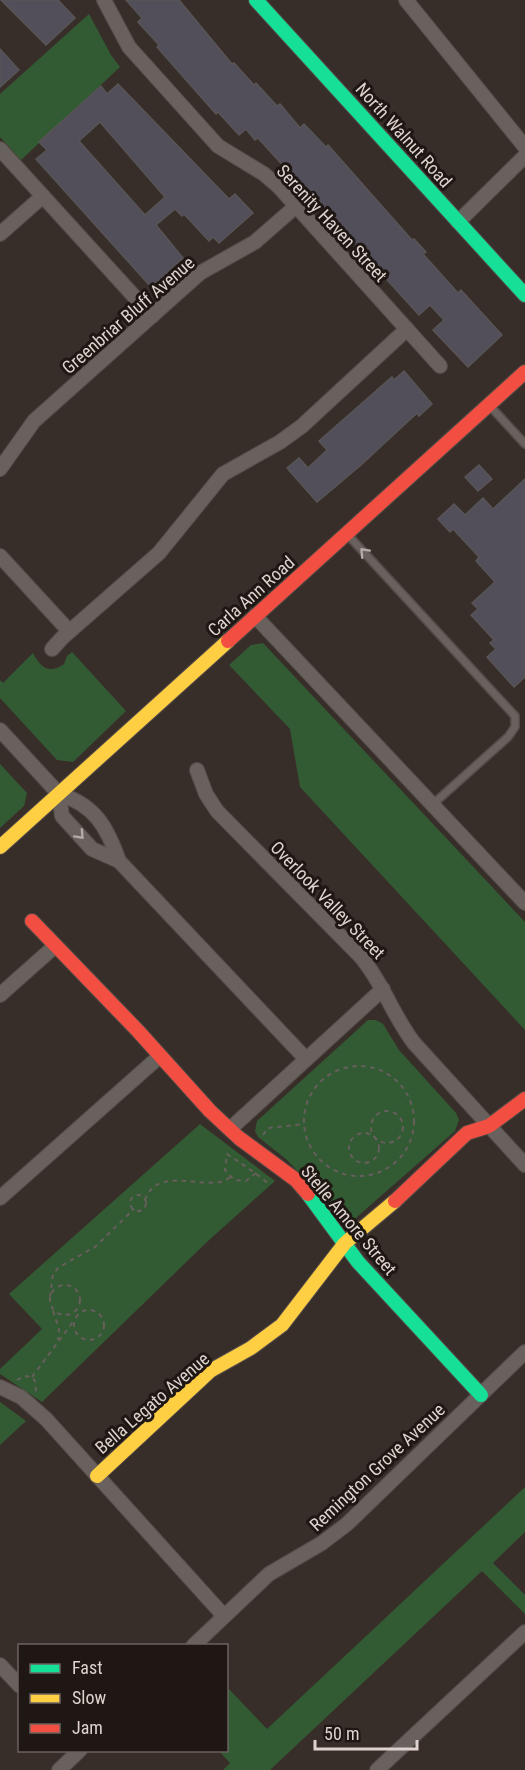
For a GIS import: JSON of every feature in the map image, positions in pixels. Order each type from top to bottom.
[{"type":"street","name":"Serenity Haven Street","points":[[104,0],[129,47],[153,76],[218,146],[264,174],[440,366]]},
{"type":"street","name":"North Walnut Road","points":[[256,0],[525,295]]},
{"type":"street","points":[[406,0],[525,147]]},
{"type":"street","points":[[0,149],[152,316]]},
{"type":"street","points":[[459,222],[525,156]]},
{"type":"street","points":[[0,234],[43,196]]},
{"type":"street","name":"Greenbriar Bluff Avenue","points":[[0,469],[34,421],[200,273],[255,242],[295,207]]},
{"type":"street","points":[[52,649],[69,631],[159,553],[223,474],[280,442],[302,426],[407,329]]},
{"type":"street","name":"Carla Ann Road","points":[[0,847],[525,372]]},
{"type":"street","points":[[0,555],[69,631]]},
{"type":"street","points":[[255,616],[525,903]]},
{"type":"street","points":[[0,730],[59,794],[80,800],[108,831],[119,861]]},
{"type":"street","name":"Overlook Valley Street","points":[[197,770],[206,794],[217,811],[361,957],[382,989],[401,1025],[414,1042],[525,1166]]},
{"type":"street","points":[[59,794],[62,816],[92,849],[119,861],[306,1059]]},
{"type":"street","name":"Stelle Amore Street","points":[[32,921],[234,1134],[296,1180],[358,1262],[482,1395]]},
{"type":"street","points":[[0,995],[55,946]]},
{"type":"street","points":[[234,1134],[306,1059],[382,989]]},
{"type":"street","points":[[0,1198],[160,1056]]},
{"type":"street","name":"Bella Legato Avenue","points":[[97,1476],[210,1371],[251,1348],[282,1325],[296,1310],[345,1243],[382,1213],[456,1142],[467,1133],[489,1126],[525,1099]]},
{"type":"street","name":"Remington Grove Avenue","points":[[195,1644],[269,1574],[322,1543],[347,1524],[525,1352]]},
{"type":"street","points":[[0,1387],[21,1397],[41,1414],[224,1616]]},
{"type":"street","points":[[377,1770],[525,1632]]},
{"type":"street","points":[[0,1665],[18,1684]]},
{"type":"street","points":[[59,1770],[78,1752]]},
{"type":"lane","points":[[489,404],[525,444]]},
{"type":"lane","points":[[347,533],[515,716],[515,727],[508,737],[432,805]]},
{"type":"path","points":[[351,1066],[369,1066],[385,1072],[399,1082],[409,1097],[414,1114],[413,1132],[405,1150],[393,1164],[376,1173],[357,1176],[339,1173],[322,1163],[310,1148],[304,1124],[304,1112],[310,1095],[320,1081],[334,1071],[351,1066]]},
{"type":"path","points":[[374,1138],[360,1134],[352,1139],[349,1148],[355,1160],[368,1162],[376,1156],[379,1147],[374,1138],[370,1126],[374,1116],[383,1110],[398,1115],[403,1124],[398,1139],[387,1143],[374,1138]]},
{"type":"path","points":[[234,1134],[263,1136],[268,1128],[304,1124]]},
{"type":"path","points":[[256,1173],[240,1182],[230,1177],[224,1164],[227,1154],[256,1173],[270,1185]]},
{"type":"path","points":[[58,1343],[59,1329],[51,1306],[50,1284],[59,1267],[95,1247],[134,1209],[142,1209],[147,1195],[164,1183],[185,1180],[218,1184],[230,1177]]},
{"type":"path","points":[[134,1209],[131,1204],[134,1197],[141,1196],[145,1200]]},
{"type":"path","points":[[50,1297],[56,1288],[70,1286],[78,1292],[80,1301],[76,1311],[68,1316],[58,1314],[51,1306]]},
{"type":"path","points":[[32,1377],[76,1318],[84,1311],[94,1311],[104,1321],[103,1331],[97,1338],[83,1339],[76,1332],[76,1318]]},
{"type":"green space","points":[[89,14],[120,67],[21,160],[0,137],[0,94]]},
{"type":"green space","points":[[263,643],[525,922],[525,1030],[300,787],[290,729],[229,665],[251,645]]},
{"type":"green space","points":[[72,652],[126,711],[73,762],[57,760],[0,698],[0,680],[3,683],[33,653],[42,666],[54,669],[64,664],[67,656]]},
{"type":"green space","points":[[0,764],[27,793],[24,806],[0,828]]},
{"type":"green space","points":[[368,1020],[376,1020],[383,1024],[399,1050],[456,1113],[459,1120],[455,1131],[349,1224],[340,1222],[324,1198],[286,1159],[258,1137],[255,1131],[257,1121]]},
{"type":"green space","points":[[200,1124],[275,1181],[208,1241],[42,1402],[0,1374],[0,1369],[42,1329],[9,1294]]},
{"type":"green space","points":[[0,1402],[26,1421],[0,1445]]},
{"type":"green space","points":[[525,1487],[525,1532],[493,1563],[525,1595],[525,1614],[482,1571],[270,1770],[223,1770],[230,1763],[220,1752],[228,1752],[228,1688],[267,1729]]},
{"type":"building","points":[[1,0],[58,0],[75,18],[46,45]]},
{"type":"building","points":[[126,0],[179,0],[232,64],[234,63],[254,85],[256,83],[277,106],[280,104],[300,128],[304,124],[326,147],[328,145],[412,240],[414,239],[426,252],[423,254],[458,293],[461,290],[502,335],[468,367],[433,330],[444,320],[430,305],[419,315],[258,138],[255,140],[246,129],[239,135],[218,112],[216,114],[157,47],[159,45],[138,22],[142,18]]},
{"type":"building","points":[[0,49],[19,70],[0,87]]},
{"type":"building","points":[[118,84],[229,199],[235,194],[253,213],[219,243],[213,237],[209,241],[184,214],[182,216],[175,209],[156,225],[183,258],[151,287],[36,159],[47,150],[39,142],[101,86],[107,94]],"holes":[[[100,122],[165,197],[145,215],[79,141]]]},
{"type":"building","points":[[404,371],[432,404],[419,416],[417,413],[317,502],[287,468],[299,458],[308,468],[327,450],[319,441],[392,377],[394,380]]},
{"type":"building","points":[[479,465],[492,479],[478,491],[465,477]]},
{"type":"building","points":[[525,479],[525,677],[514,687],[487,657],[496,649],[490,643],[494,640],[471,615],[478,609],[472,603],[495,582],[476,561],[479,557],[453,529],[450,532],[438,519],[454,504],[465,515],[483,498],[493,509]]},
{"type":"traffic: fast","points":[[256,0],[525,295]]},
{"type":"traffic: fast","points":[[308,1194],[358,1262],[481,1395]]},
{"type":"traffic: slow","points":[[0,847],[228,641]]},
{"type":"traffic: slow","points":[[97,1476],[210,1371],[251,1348],[282,1325],[345,1243],[395,1201]]},
{"type":"traffic: jam","points":[[228,641],[525,372]]},
{"type":"traffic: jam","points":[[32,921],[138,1031],[210,1111],[239,1138],[296,1180],[308,1194]]},
{"type":"traffic: jam","points":[[395,1201],[467,1133],[489,1126],[525,1099]]}]
